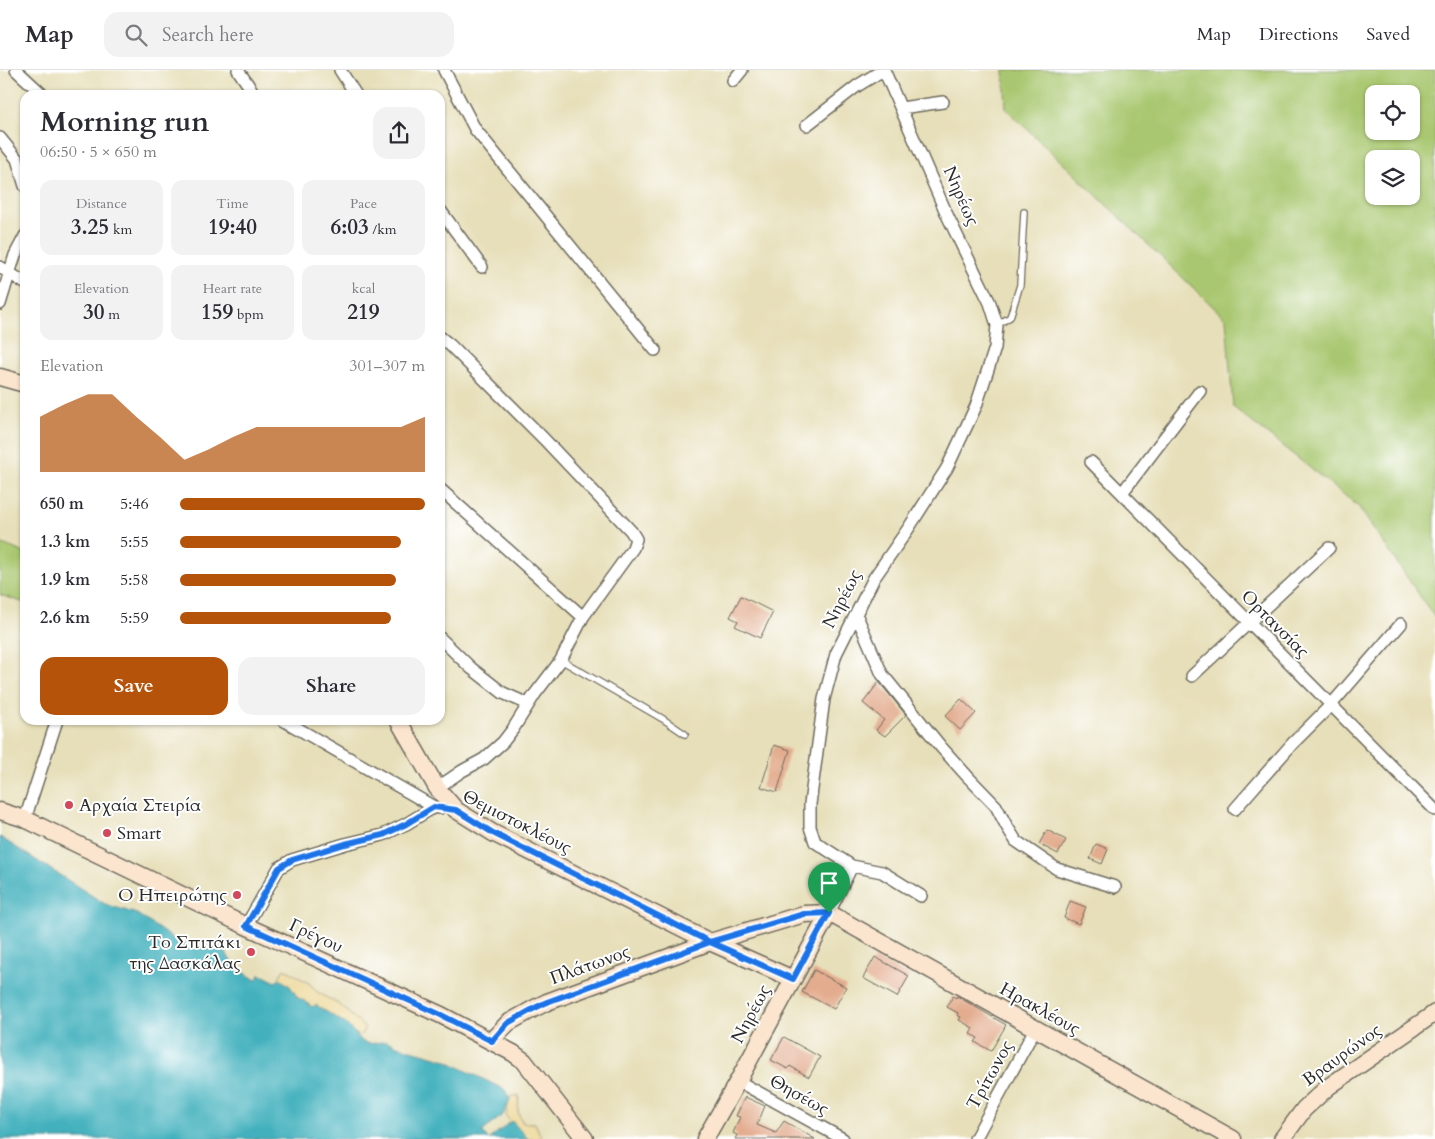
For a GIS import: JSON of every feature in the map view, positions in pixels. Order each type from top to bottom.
[{"type":"main road","points":[[0,377],[20,383]]},
{"type":"main road","points":[[401,725],[437,788],[456,810]]},
{"type":"main road","name":"Θεμιστοκλέους","points":[[456,810],[493,833],[710,942],[793,979]]},
{"type":"main road","name":"Γρέγου","points":[[0,811],[25,819],[246,926],[441,1015],[492,1041],[524,1061],[585,1139]]},
{"type":"main road","name":"Πλάτωνος","points":[[492,1041],[508,1023],[540,1006],[710,942],[804,914],[829,913]]},
{"type":"main road","name":"Νηρέως","points":[[705,1139],[829,913]]},
{"type":"main road","name":"Ηρακλέους","points":[[829,913],[1233,1139]]},
{"type":"main road","name":"Βραυρώνος","points":[[1282,1139],[1304,1109],[1328,1087],[1435,1013]]},
{"type":"street","points":[[16,70],[38,90]]},
{"type":"street","points":[[238,70],[252,90]]},
{"type":"street","points":[[340,70],[353,90]]},
{"type":"street","points":[[444,70],[475,129],[655,350]]},
{"type":"street","points":[[733,81],[742,70]]},
{"type":"street","points":[[807,125],[857,86],[883,70]]},
{"type":"street","name":"Νηρέως","points":[[829,913],[852,866],[815,842],[810,827],[810,804],[824,699],[836,654],[874,578],[947,468],[976,406],[995,348],[997,325],[990,303],[948,217],[883,70]]},
{"type":"street","points":[[901,108],[944,102]]},
{"type":"street","points":[[0,138],[16,159],[20,171]]},
{"type":"street","points":[[445,217],[482,267]]},
{"type":"street","points":[[0,304],[5,270],[20,246]]},
{"type":"street","points":[[5,270],[20,280]]},
{"type":"street","points":[[437,788],[484,759],[503,742],[535,694],[561,660],[583,617],[633,548],[636,539],[631,531],[544,439],[445,341]]},
{"type":"street","points":[[1122,493],[1200,391]]},
{"type":"street","name":"Ορτανσίας","points":[[1091,462],[1435,810]]},
{"type":"street","points":[[445,493],[583,617]]},
{"type":"street","points":[[1192,676],[1329,548]]},
{"type":"street","points":[[856,614],[882,674],[941,747],[996,806],[1016,841],[1057,869],[1115,888]]},
{"type":"street","points":[[1234,809],[1292,744],[1331,705],[1401,624]]},
{"type":"street","points":[[445,643],[471,668],[503,693],[528,704]]},
{"type":"street","points":[[25,819],[55,725]]},
{"type":"street","name":"Θεμιστοκλέους","points":[[292,725],[434,807],[456,810]]},
{"type":"street","points":[[246,926],[279,868],[292,860],[383,835],[434,807]]},
{"type":"street","points":[[852,866],[882,872],[921,896]]},
{"type":"street","name":"Τρίτωνος","points":[[975,1139],[1035,1029]]},
{"type":"street","name":"Θησέως","points":[[738,1081],[843,1139]]},
{"type":"lane","points":[[997,325],[1010,317],[1020,285],[1024,212]]},
{"type":"lane","points":[[561,660],[638,703],[685,734]]},
{"type":"green space","points":[[1004,70],[1435,70],[1435,618],[1358,506],[1233,407],[1226,319],[1006,109]]},
{"type":"green space","points":[[0,543],[20,551],[20,601],[0,595]]},
{"type":"sand","points":[[284,968],[310,984],[317,992],[340,1005],[365,1028],[360,1036],[298,998],[279,978]]},
{"type":"sand","points":[[519,1095],[518,1113],[523,1123],[535,1123],[542,1139],[525,1139],[506,1116],[510,1097]]},
{"type":"water","points":[[0,837],[105,904],[137,914],[175,940],[200,947],[215,947],[225,951],[234,966],[256,980],[260,974],[276,982],[279,978],[290,986],[298,998],[312,1007],[316,1005],[346,1024],[363,1042],[370,1044],[387,1041],[397,1046],[443,1059],[505,1090],[510,1100],[503,1115],[482,1132],[488,1139],[0,1139]]},
{"type":"water","points":[[512,1121],[528,1139],[489,1139]]},
{"type":"building","points":[[741,596],[773,612],[760,638],[735,626],[738,621],[730,617]]},
{"type":"building","points":[[879,682],[906,715],[885,736],[876,730],[884,720],[863,703]]},
{"type":"building","points":[[961,699],[976,713],[960,730],[945,716]]},
{"type":"building","points":[[774,745],[790,750],[777,792],[761,787]]},
{"type":"building","points":[[1047,830],[1066,840],[1058,854],[1039,844]]},
{"type":"building","points":[[1096,844],[1108,849],[1102,864],[1090,859]]},
{"type":"building","points":[[1070,901],[1086,907],[1079,924],[1064,918]]},
{"type":"building","points":[[875,957],[909,976],[897,997],[863,978]]},
{"type":"building","points":[[814,970],[846,987],[834,1009],[802,992]]},
{"type":"building","points":[[953,996],[956,998],[957,996],[1006,1025],[991,1051],[975,1042],[978,1038],[970,1034],[973,1028],[959,1020],[961,1017],[957,1015],[958,1013],[947,1007]]},
{"type":"building","points":[[784,1037],[820,1057],[809,1077],[790,1066],[788,1069],[771,1060]]},
{"type":"building","points":[[745,1097],[765,1106],[757,1125],[776,1133],[784,1121],[815,1139],[735,1139],[737,1135],[733,1133],[740,1117],[736,1116]]},
{"type":"place","name":"Αρχαία Στειρία","points":[[69,805]]},
{"type":"place","name":"Smart","points":[[107,833]]},
{"type":"place","name":"Ο Ηπειρώτης","points":[[237,895]]},
{"type":"place","name":"Το Σπιτάκι της Δασκάλας","points":[[251,952]]},
{"type":"route","points":[[829,913],[793,979],[710,942],[493,833],[456,810],[434,807],[383,835],[292,860],[279,868],[246,926],[441,1015],[492,1041],[508,1023],[547,1002],[710,942],[804,914],[829,913]]}]
